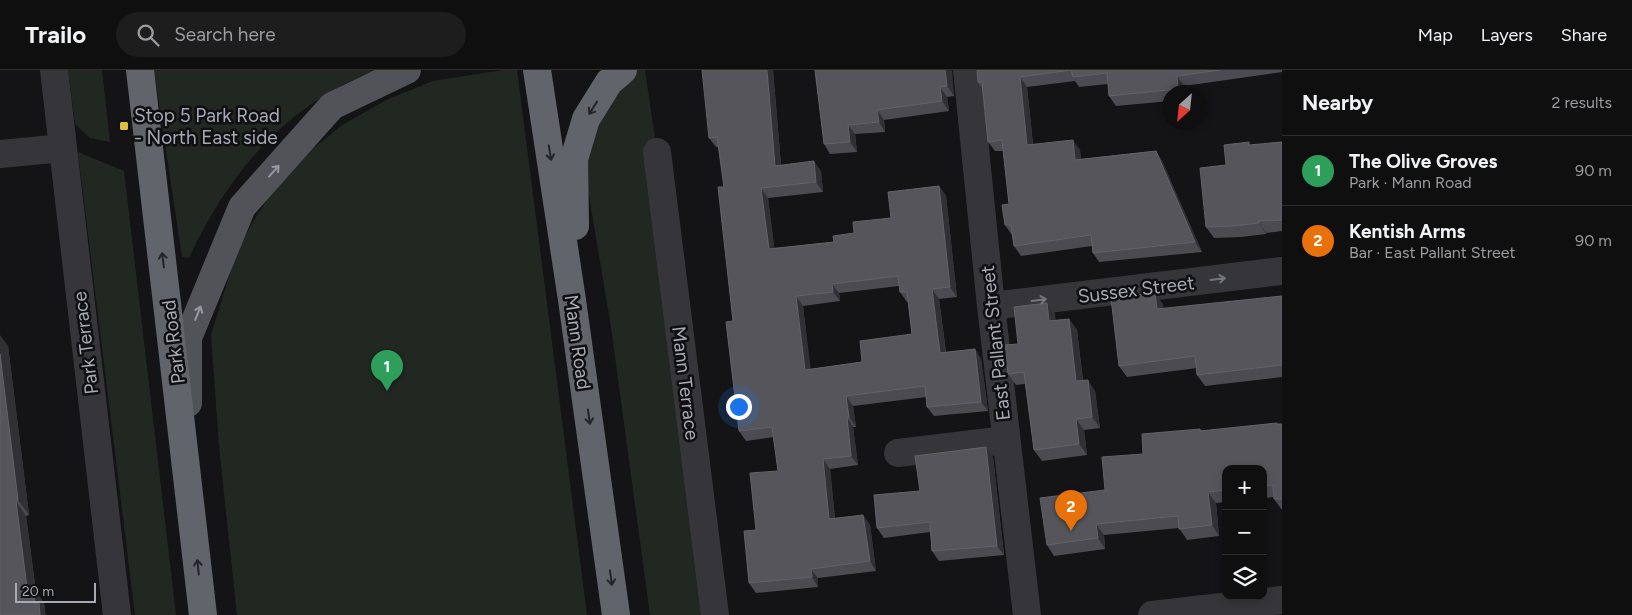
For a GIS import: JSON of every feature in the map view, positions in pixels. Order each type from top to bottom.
[{"type":"highway","name":"Park Road","points":[[140,70],[203,615]]},
{"type":"highway","name":"Mann Road","points":[[537,70],[577,334],[616,615]]},
{"type":"highway","points":[[577,334],[574,159],[586,119],[609,82],[623,70]]},
{"type":"main road","points":[[189,482],[188,338],[242,207],[332,106],[407,70]]},
{"type":"street","name":"Park Terrace","points":[[54,70],[117,615]]},
{"type":"street","name":"East Pallant Street","points":[[967,70],[991,306],[1027,615]]},
{"type":"street","points":[[0,154],[63,148]]},
{"type":"street","name":"Mann Terrace","points":[[657,152],[715,615]]},
{"type":"street","name":"Sussex Street","points":[[991,306],[1282,272]]},
{"type":"street","points":[[898,452],[1006,440]]},
{"type":"street","points":[[1152,615],[1282,600]]},
{"type":"shaded area","points":[[68,70],[102,70],[110,142],[90,138],[75,124]]},
{"type":"shaded area","points":[[154,70],[376,70],[314,102],[288,122],[264,145],[222,197],[189,258],[182,257]]},
{"type":"shaded area","points":[[503,70],[517,70],[587,615],[237,615],[219,446],[211,335],[232,267],[242,242],[272,193],[314,148],[341,126],[386,100],[433,81]]},
{"type":"shaded area","points":[[623,70],[645,70],[715,615],[650,615],[611,327],[584,166],[596,127]]},
{"type":"shaded area","points":[[78,152],[124,171],[176,615],[135,615]]},
{"type":"building","points":[[702,70],[767,70],[775,166],[814,161],[816,182],[761,188],[769,249],[834,242],[833,236],[854,233],[853,222],[891,218],[888,192],[939,186],[950,287],[932,289],[940,353],[975,349],[981,402],[927,407],[925,386],[846,396],[851,456],[823,459],[829,519],[863,515],[870,561],[811,569],[812,577],[749,583],[744,531],[756,530],[750,473],[778,471],[772,427],[739,431],[726,322],[733,321],[718,187],[724,187],[717,137],[709,138]],"holes":[[[898,276],[900,292],[907,292],[912,334],[860,341],[862,362],[805,370],[796,296],[833,292],[832,284]]]},
{"type":"building","points":[[815,70],[945,70],[947,86],[940,87],[942,101],[877,110],[879,122],[848,125],[850,142],[824,144]]},
{"type":"building","points":[[977,70],[1071,70],[1020,77],[1027,145],[1073,140],[1075,160],[1156,151],[1195,242],[1093,253],[1091,235],[1014,246],[1011,225],[1005,225],[1002,205],[1009,204],[1002,140],[988,142],[982,82],[978,82]]},
{"type":"building","points":[[1071,70],[1220,70],[1177,76],[1178,85],[1162,85],[1162,91],[1109,96],[1107,73],[1073,77]]},
{"type":"building","points":[[1249,142],[1249,145],[1282,142],[1282,220],[1206,227],[1200,168],[1226,165],[1224,145]]},
{"type":"building","points":[[1155,293],[1157,309],[1282,296],[1282,365],[1197,375],[1195,356],[1119,366],[1111,298]]},
{"type":"building","points":[[1047,303],[1049,321],[1069,319],[1076,381],[1088,380],[1092,417],[1076,419],[1079,444],[1034,450],[1024,372],[1008,374],[1005,345],[1018,344],[1014,307]]},
{"type":"building","points":[[0,354],[27,588],[33,588],[35,604],[39,603],[40,615],[0,615]]},
{"type":"building","points":[[1282,424],[1282,499],[1274,499],[1273,485],[1267,486],[1267,465],[1222,465],[1222,490],[1208,492],[1212,525],[1179,529],[1178,516],[1096,524],[1098,538],[1047,545],[1040,498],[1105,490],[1102,457],[1143,454],[1142,434],[1200,429],[1200,431]]},
{"type":"building","points":[[986,447],[997,546],[932,551],[930,522],[877,528],[874,495],[920,491],[915,456]]},
{"type":"place","name":"Stop 5 Park Road - North East side","points":[[124,126]]},
{"type":"place","name":"The Olive Groves","points":[[387,391]]},
{"type":"place","name":"Kentish Arms","points":[[1071,531]]}]
